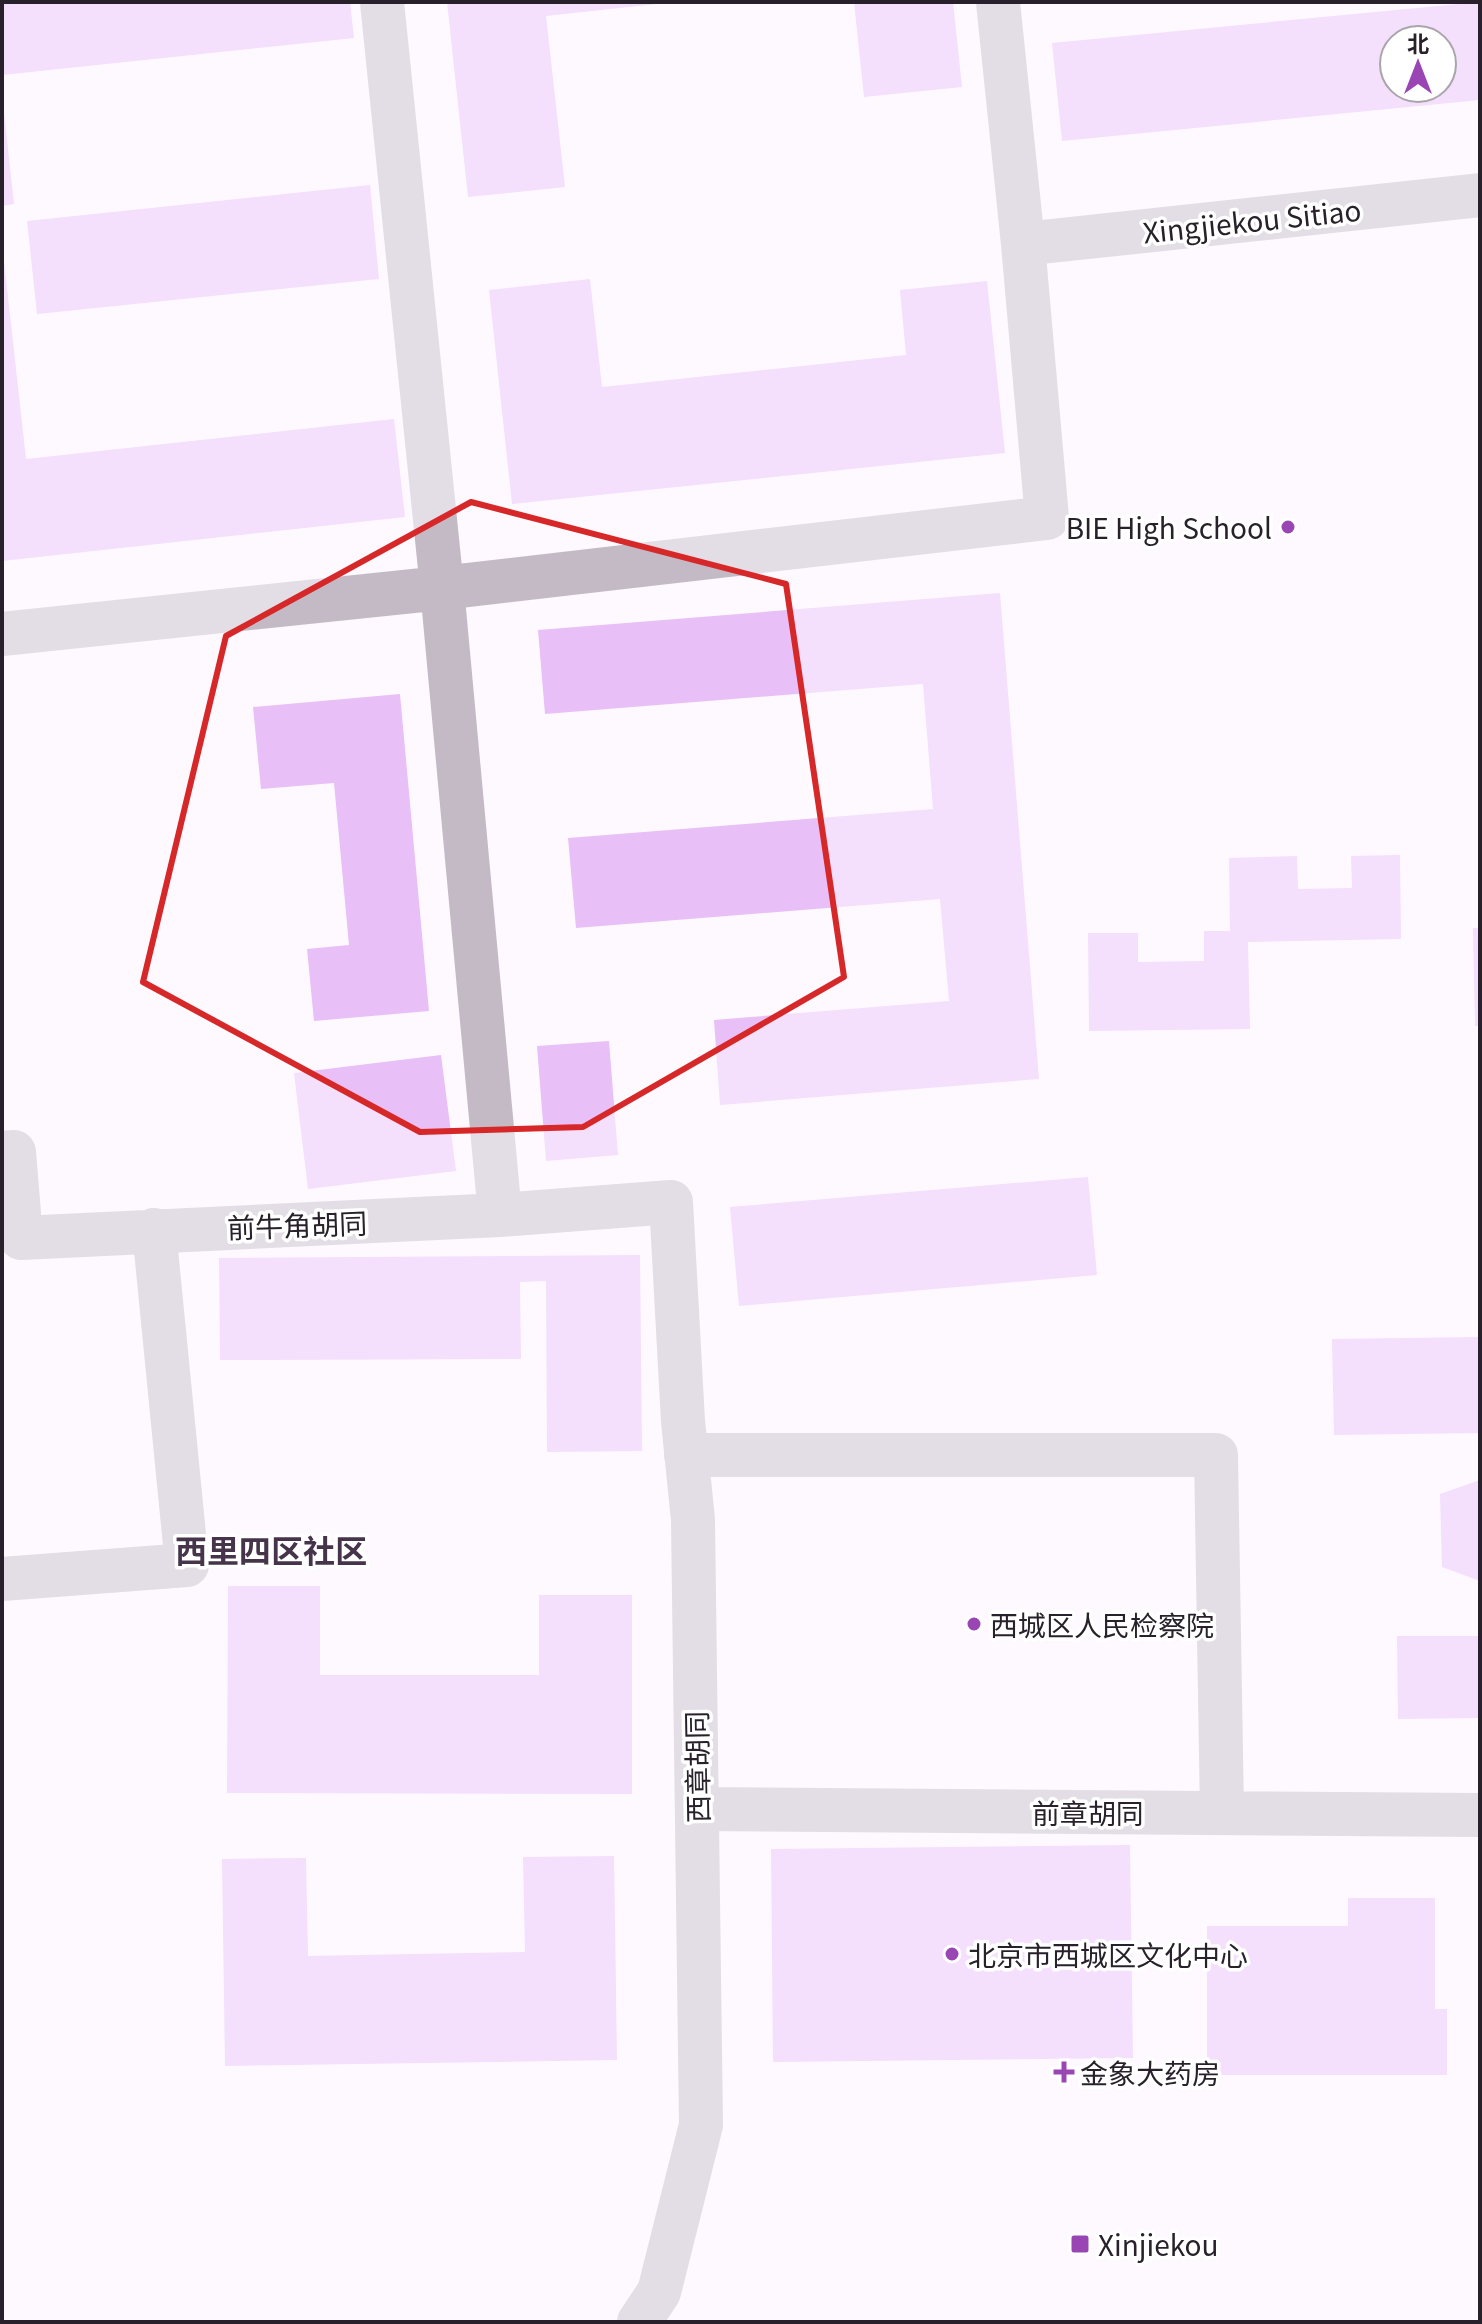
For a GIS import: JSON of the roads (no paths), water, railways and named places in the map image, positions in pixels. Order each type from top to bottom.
[{"type":"street","points":[[382,2],[442,588],[500,1215]]},
{"type":"street","points":[[2,634],[442,588],[1047,518],[998,2]]},
{"type":"street","name":"Xingjiekou Sitiao","points":[[1023,244],[1480,195]]},
{"type":"street","name":"前牛角胡同","points":[[2,1153],[14,1152],[21,1238],[500,1215],[671,1202]]},
{"type":"street","name":"西章胡同","points":[[639,2322],[659,2292],[701,2125],[693,1520],[686,1455],[671,1202]]},
{"type":"street","points":[[2,1579],[187,1565],[154,1230]]},
{"type":"street","points":[[686,1455],[1216,1455],[1222,1813]]},
{"type":"street","name":"前章胡同","points":[[697,1809],[1480,1815]]},
{"type":"place","name":"BIE High School","points":[[1288,527]]},
{"type":"place","name":"西城区人民检察院","points":[[974,1624]]},
{"type":"place","name":"北京市西城区文化中心","points":[[952,1954]]},
{"type":"place","name":"金象大药房","points":[[1064,2072]]},
{"type":"place","name":"Xinjiekou","points":[[1080,2244]]},
{"type":"district","name":"西里四区社区","points":[[271,1549]]}]
